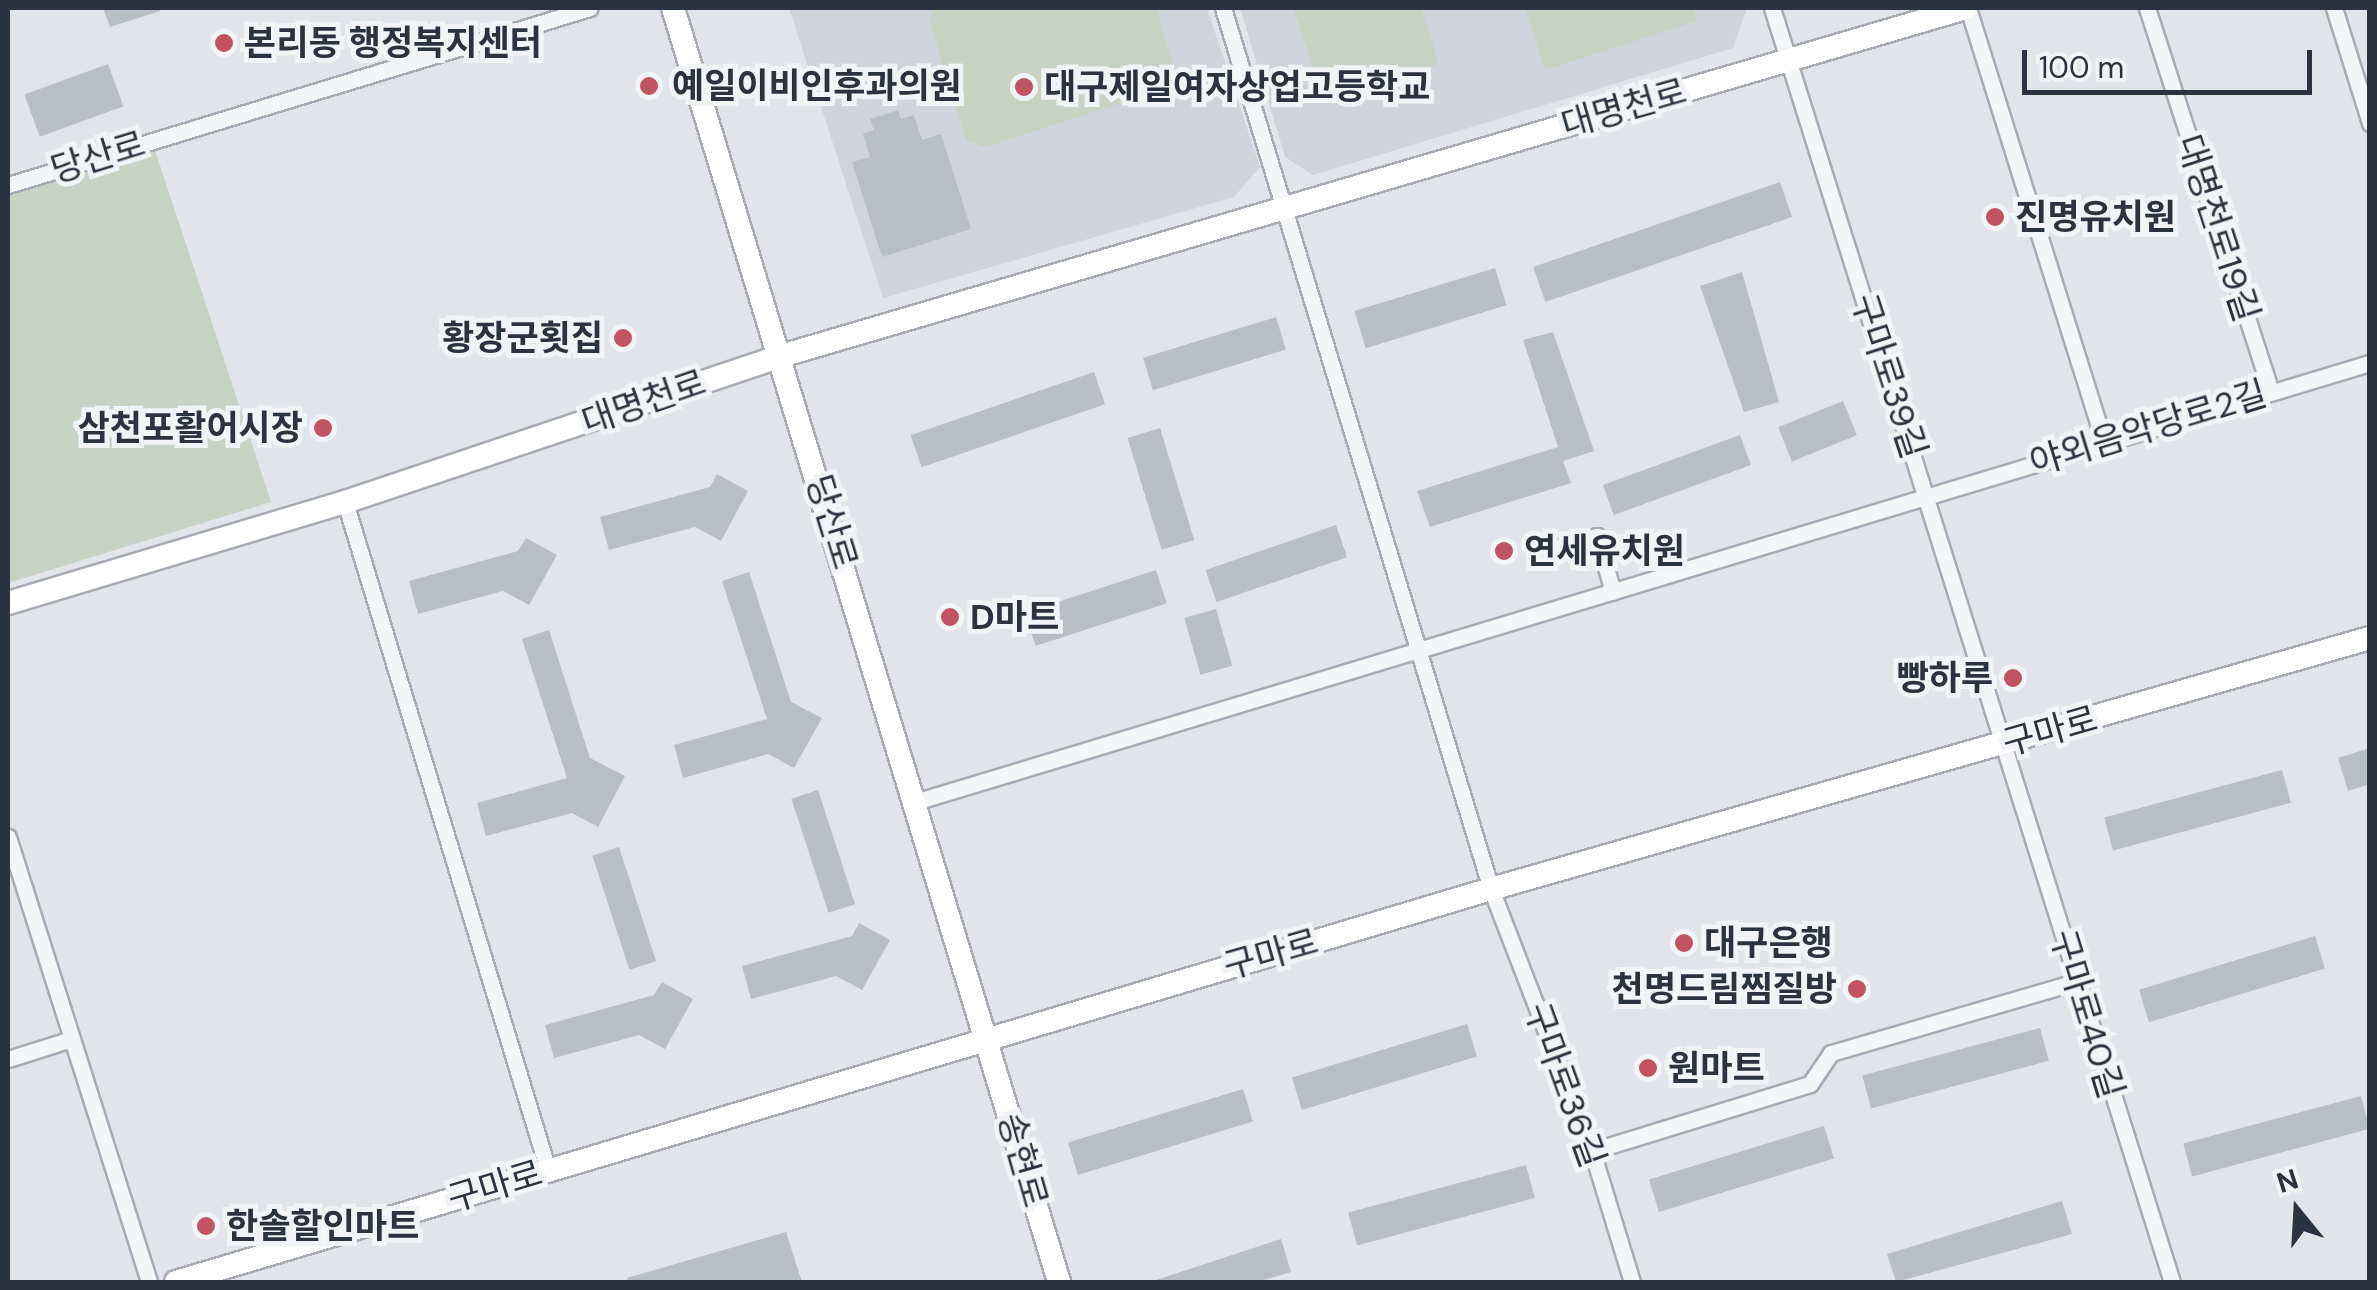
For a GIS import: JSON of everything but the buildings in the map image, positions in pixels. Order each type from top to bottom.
[{"type":"main road","name":"당산로","points":[[673,8],[918,801],[987,1038]]},
{"type":"main road","name":"대명천로","points":[[8,603],[345,502],[780,356],[1967,8]]},
{"type":"main road","name":"구마로","points":[[176,1282],[1491,889],[2370,638]]},
{"type":"main road","name":"송현로","points":[[987,1038],[1059,1282]]},
{"type":"street","name":"당산로","points":[[8,184],[590,8]]},
{"type":"street","points":[[1223,8],[1282,208]]},
{"type":"street","name":"구마로39길","points":[[1772,8],[2007,744]]},
{"type":"street","points":[[1967,8],[2104,442]]},
{"type":"street","name":"대명천로19길","points":[[2147,8],[2271,392]]},
{"type":"street","points":[[2334,8],[2370,123]]},
{"type":"street","name":"구마로36길","points":[[1282,208],[1491,889],[1592,1152],[1632,1282]]},
{"type":"street","name":"야외음악당로2길","points":[[918,801],[2370,363]]},
{"type":"street","points":[[345,502],[548,1170]]},
{"type":"street","points":[[1557,548],[1596,536],[1613,592]]},
{"type":"street","name":"구마로40길","points":[[2007,744],[2076,982],[2172,1282]]},
{"type":"street","points":[[8,837],[149,1282]]},
{"type":"street","points":[[1592,1152],[1810,1084],[1831,1053],[2076,982]]},
{"type":"street","points":[[8,1059],[72,1039]]},
{"type":"shaded area","name":"대구제일여자상업고등학교","points":[[789,8],[1207,8],[1260,167],[1234,197],[883,298]]},
{"type":"shaded area","points":[[1240,8],[1747,8],[1733,48],[1313,175],[1285,157]]},
{"type":"green space","points":[[935,8],[1156,8],[1174,68],[1162,90],[985,147],[966,140],[929,19]]},
{"type":"green space","points":[[1293,8],[1421,8],[1439,64],[1324,101]]},
{"type":"green space","points":[[1525,8],[1693,8],[1697,21],[1545,70]]},
{"type":"green space","points":[[152,141],[271,502],[8,583],[8,184]]},
{"type":"place","name":"본리동 행정복지센터","points":[[224,43]]},
{"type":"place","name":"예일이비인후과의원","points":[[649,86]]},
{"type":"place","name":"대구제일여자상업고등학교","points":[[1024,87]]},
{"type":"place","name":"진명유치원","points":[[1995,217]]},
{"type":"place","name":"황장군횟집","points":[[623,338]]},
{"type":"place","name":"삼천포활어시장","points":[[323,428]]},
{"type":"place","name":"연세유치원","points":[[1504,551]]},
{"type":"place","name":"D마트","points":[[950,617]]},
{"type":"place","name":"빵하루","points":[[2013,678]]},
{"type":"place","name":"대구은행","points":[[1684,943]]},
{"type":"place","name":"천명드림찜질방","points":[[1857,989]]},
{"type":"place","name":"원마트","points":[[1648,1068]]},
{"type":"place","name":"한솔할인마트","points":[[206,1226]]}]
